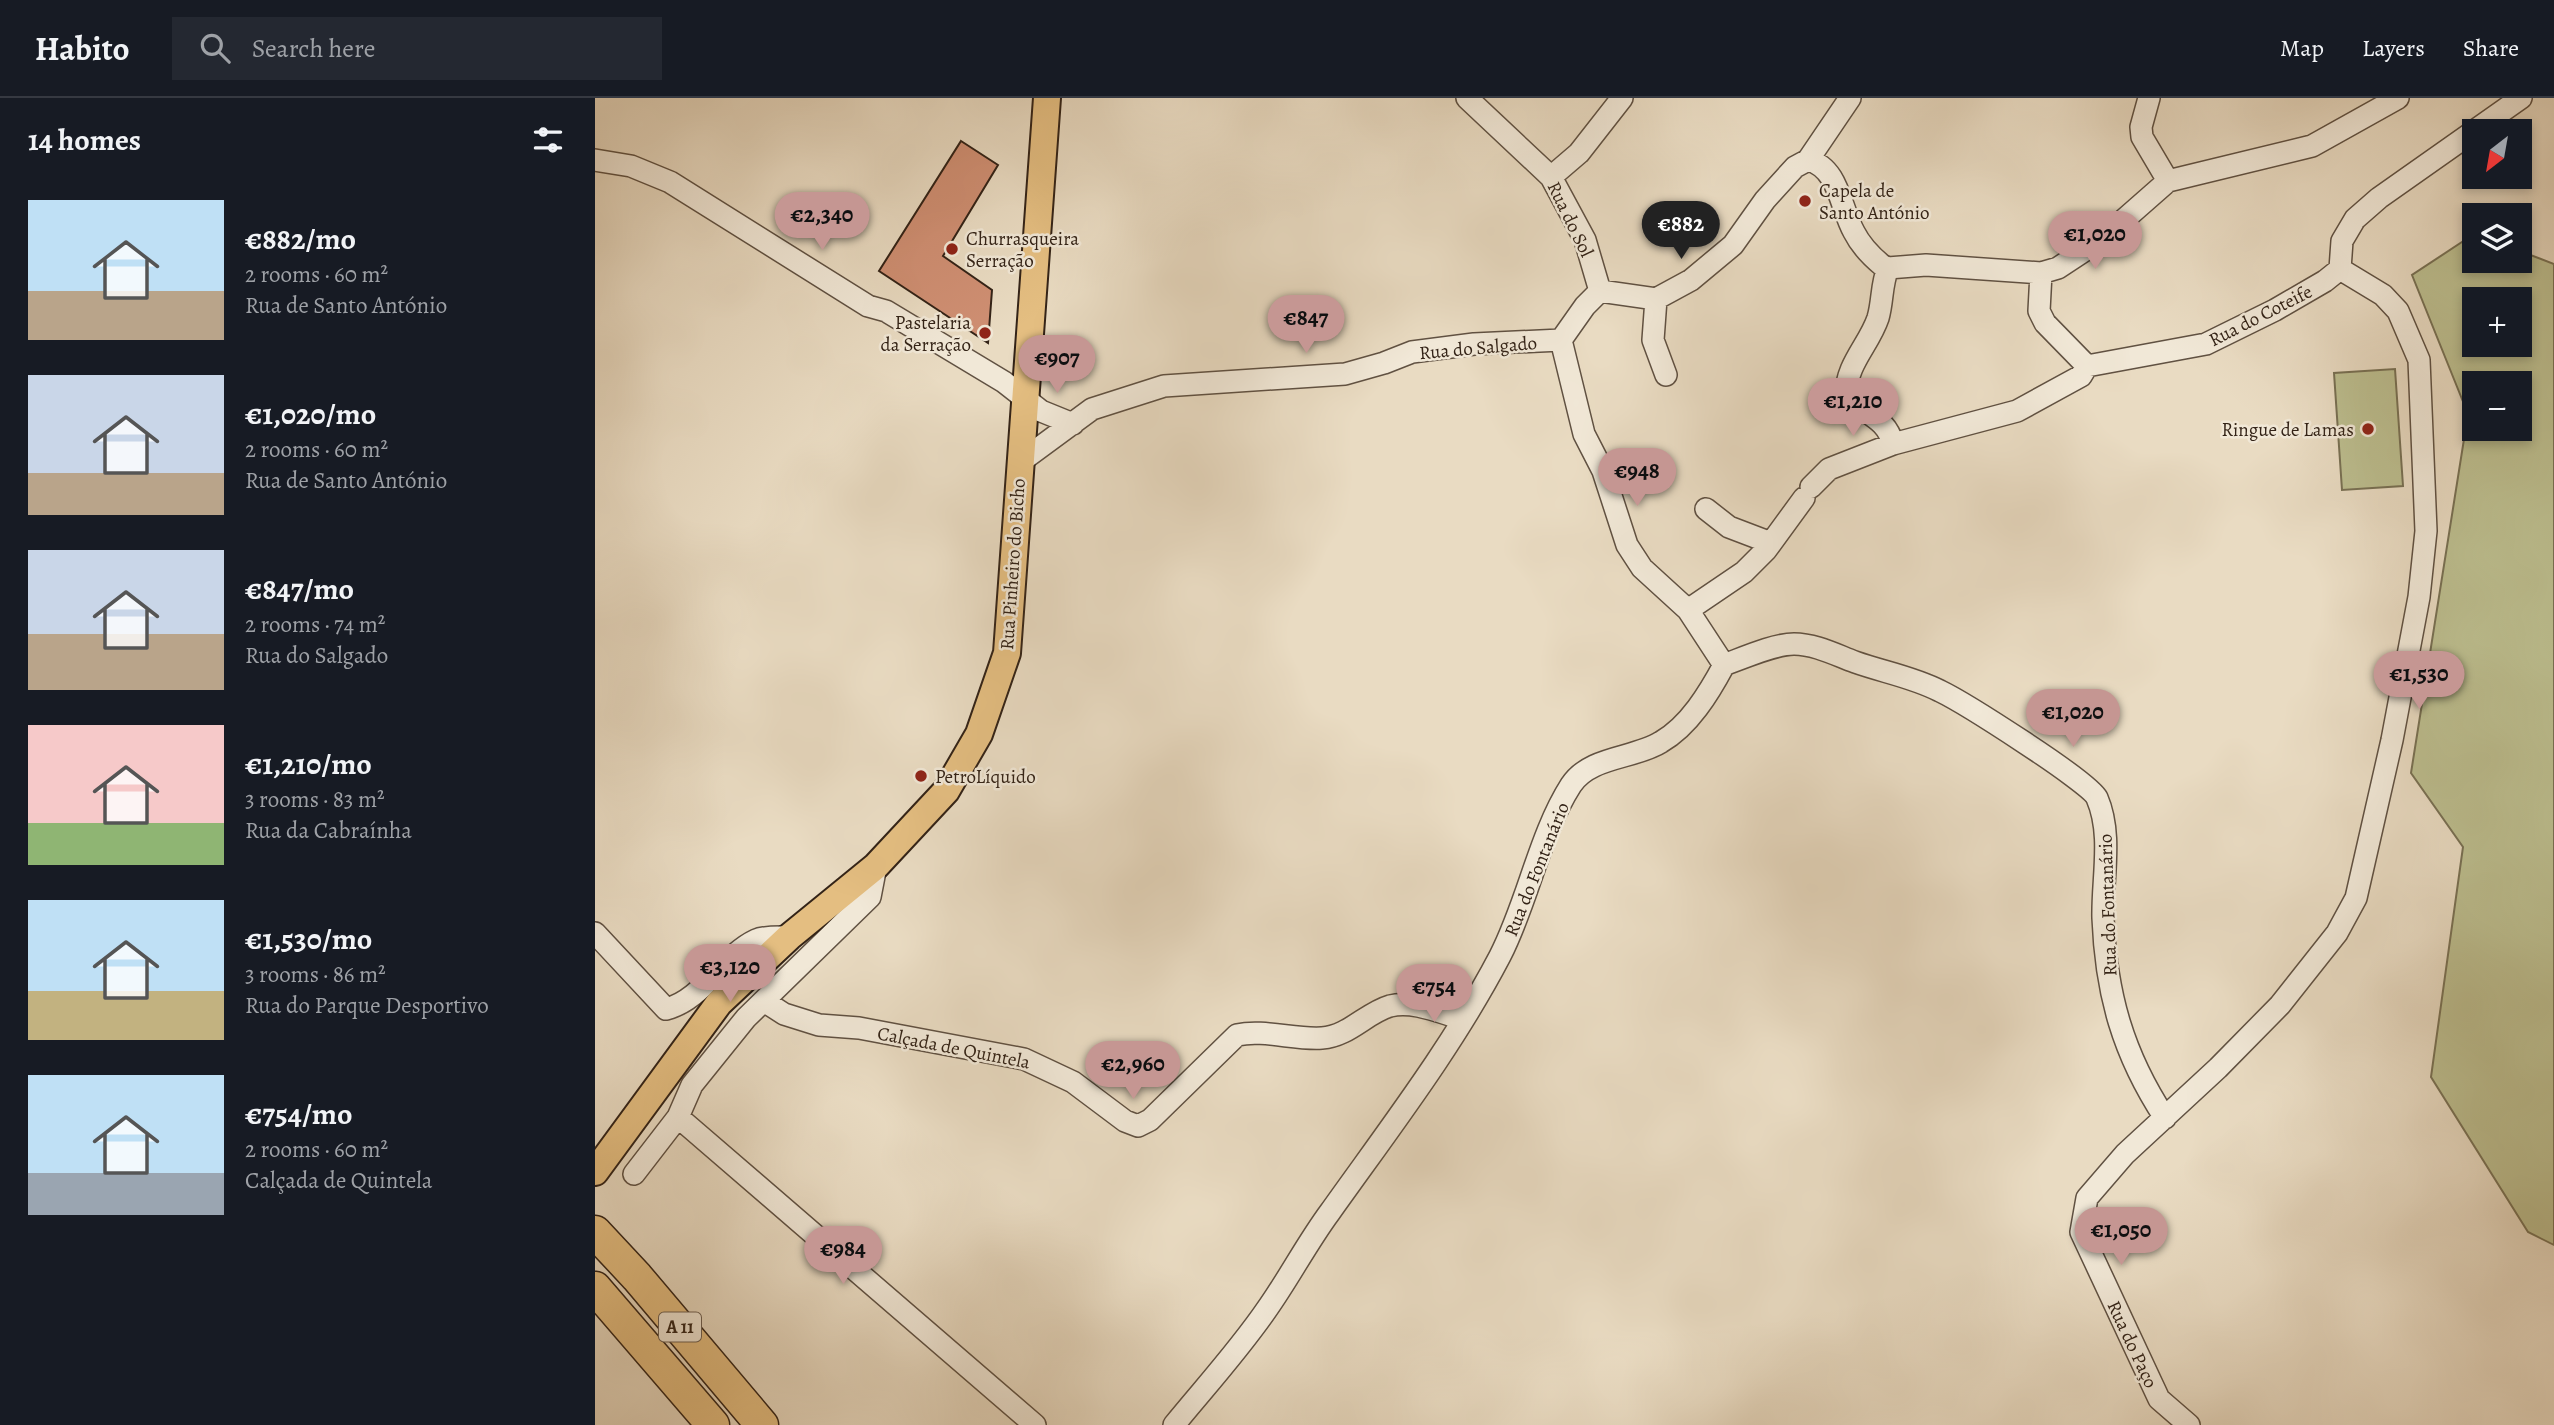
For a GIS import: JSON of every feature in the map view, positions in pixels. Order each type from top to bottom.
[{"type":"highway","name":"A 11","points":[[595,1232],[645,1286],[762,1425]]},
{"type":"highway","name":"A 11","points":[[595,1287],[713,1425]]},
{"type":"main road","name":"Rua Pinheiro do Bicho","points":[[602,1163],[719,1003],[789,937],[876,866],[946,791],[979,734],[1007,653],[1047,98]]},
{"type":"street","name":"Rua do Sol","points":[[1467,98],[1552,177],[1585,240],[1600,291]]},
{"type":"street","points":[[1552,177],[1579,153],[1622,98]]},
{"type":"street","points":[[1724,665],[1688,610],[1642,568],[1627,545],[1603,471],[1584,434],[1561,340],[1585,306],[1600,291],[1656,299],[1691,280],[1733,245],[1765,200],[1795,167],[1808,160],[1850,98]]},
{"type":"street","points":[[2149,98],[2141,132],[2168,180]]},
{"type":"street","points":[[1808,160],[1821,164],[1829,173],[1854,233],[1876,260],[1888,268],[1926,265],[2041,273],[2059,268],[2087,251],[2168,180],[2312,146],[2398,98]]},
{"type":"street","points":[[2340,269],[2341,241],[2355,219],[2379,198],[2521,98]]},
{"type":"street","points":[[595,160],[631,166],[670,182],[868,306],[886,311],[992,375],[1041,411],[1073,424]]},
{"type":"street","points":[[1888,268],[1882,283],[1878,316],[1849,370],[1846,395],[1855,405],[1885,424],[1893,444]]},
{"type":"street","name":"Rua do Coteife","points":[[1688,610],[1744,572],[1771,543],[1808,492],[1829,469],[1893,444],[2017,411],[2081,376],[2087,366],[2206,344],[2275,310],[2326,281],[2340,269]]},
{"type":"street","name":"Rua do Paço","points":[[2189,1425],[2159,1399],[2081,1232],[2087,1198],[2125,1154],[2280,1005],[2337,933],[2356,898],[2392,740],[2420,597],[2426,531],[2419,360],[2398,311],[2383,295],[2340,269]]},
{"type":"street","points":[[2041,273],[2039,311],[2045,323],[2087,366]]},
{"type":"street","points":[[1656,299],[1653,340],[1666,375]]},
{"type":"street","name":"Rua do Salgado","points":[[1020,462],[1092,409],[1164,386],[1345,374],[1412,352],[1474,344],[1561,340]]},
{"type":"street","points":[[1706,509],[1729,527],[1771,543]]},
{"type":"street","name":"Rua do Fontanário","points":[[1174,1425],[1267,1309],[1310,1239],[1395,1121],[1463,1019],[1501,955],[1556,813],[1573,782],[1592,767],[1660,743],[1711,690],[1724,665],[1794,643],[1826,650],[1940,691],[2063,768],[2096,794],[2104,819],[2103,917],[2108,979],[2119,1024],[2141,1082],[2165,1118]]},
{"type":"street","points":[[634,1174],[678,1117],[692,1085],[746,1018],[870,897],[876,866]]},
{"type":"street","points":[[595,933],[666,1009],[682,1005],[736,953],[759,939],[789,937]]},
{"type":"street","name":"Calçada de Quintela","points":[[764,1001],[784,1014],[819,1025],[859,1028],[1024,1059],[1073,1082],[1125,1121],[1138,1126],[1150,1120],[1237,1035],[1325,1038],[1348,1030],[1387,1007],[1398,1005],[1410,1005],[1463,1019]]},
{"type":"street","points":[[678,1117],[1035,1425]]},
{"type":"green space","points":[[2462,242],[2462,273],[2532,273],[2532,256],[2554,264],[2554,1245],[2528,1232],[2431,1077],[2463,847],[2411,773],[2464,441],[2532,441],[2532,371],[2462,371],[2462,399],[2412,275]]},
{"type":"green space","name":"Ringue de Lamas","points":[[2395,369],[2403,486],[2342,490],[2334,373]]},
{"type":"building","points":[[961,141],[998,165],[943,256],[992,290],[988,343],[879,271]]},
{"type":"place","name":"Capela de Santo António","points":[[1805,201]]},
{"type":"place","name":"Churrasqueira Serração","points":[[952,249]]},
{"type":"place","name":"Pastelaria da Serração","points":[[985,333]]},
{"type":"place","name":"Ringue de Lamas","points":[[2368,429]]},
{"type":"place","name":"PetroLíquido","points":[[921,776]]}]
